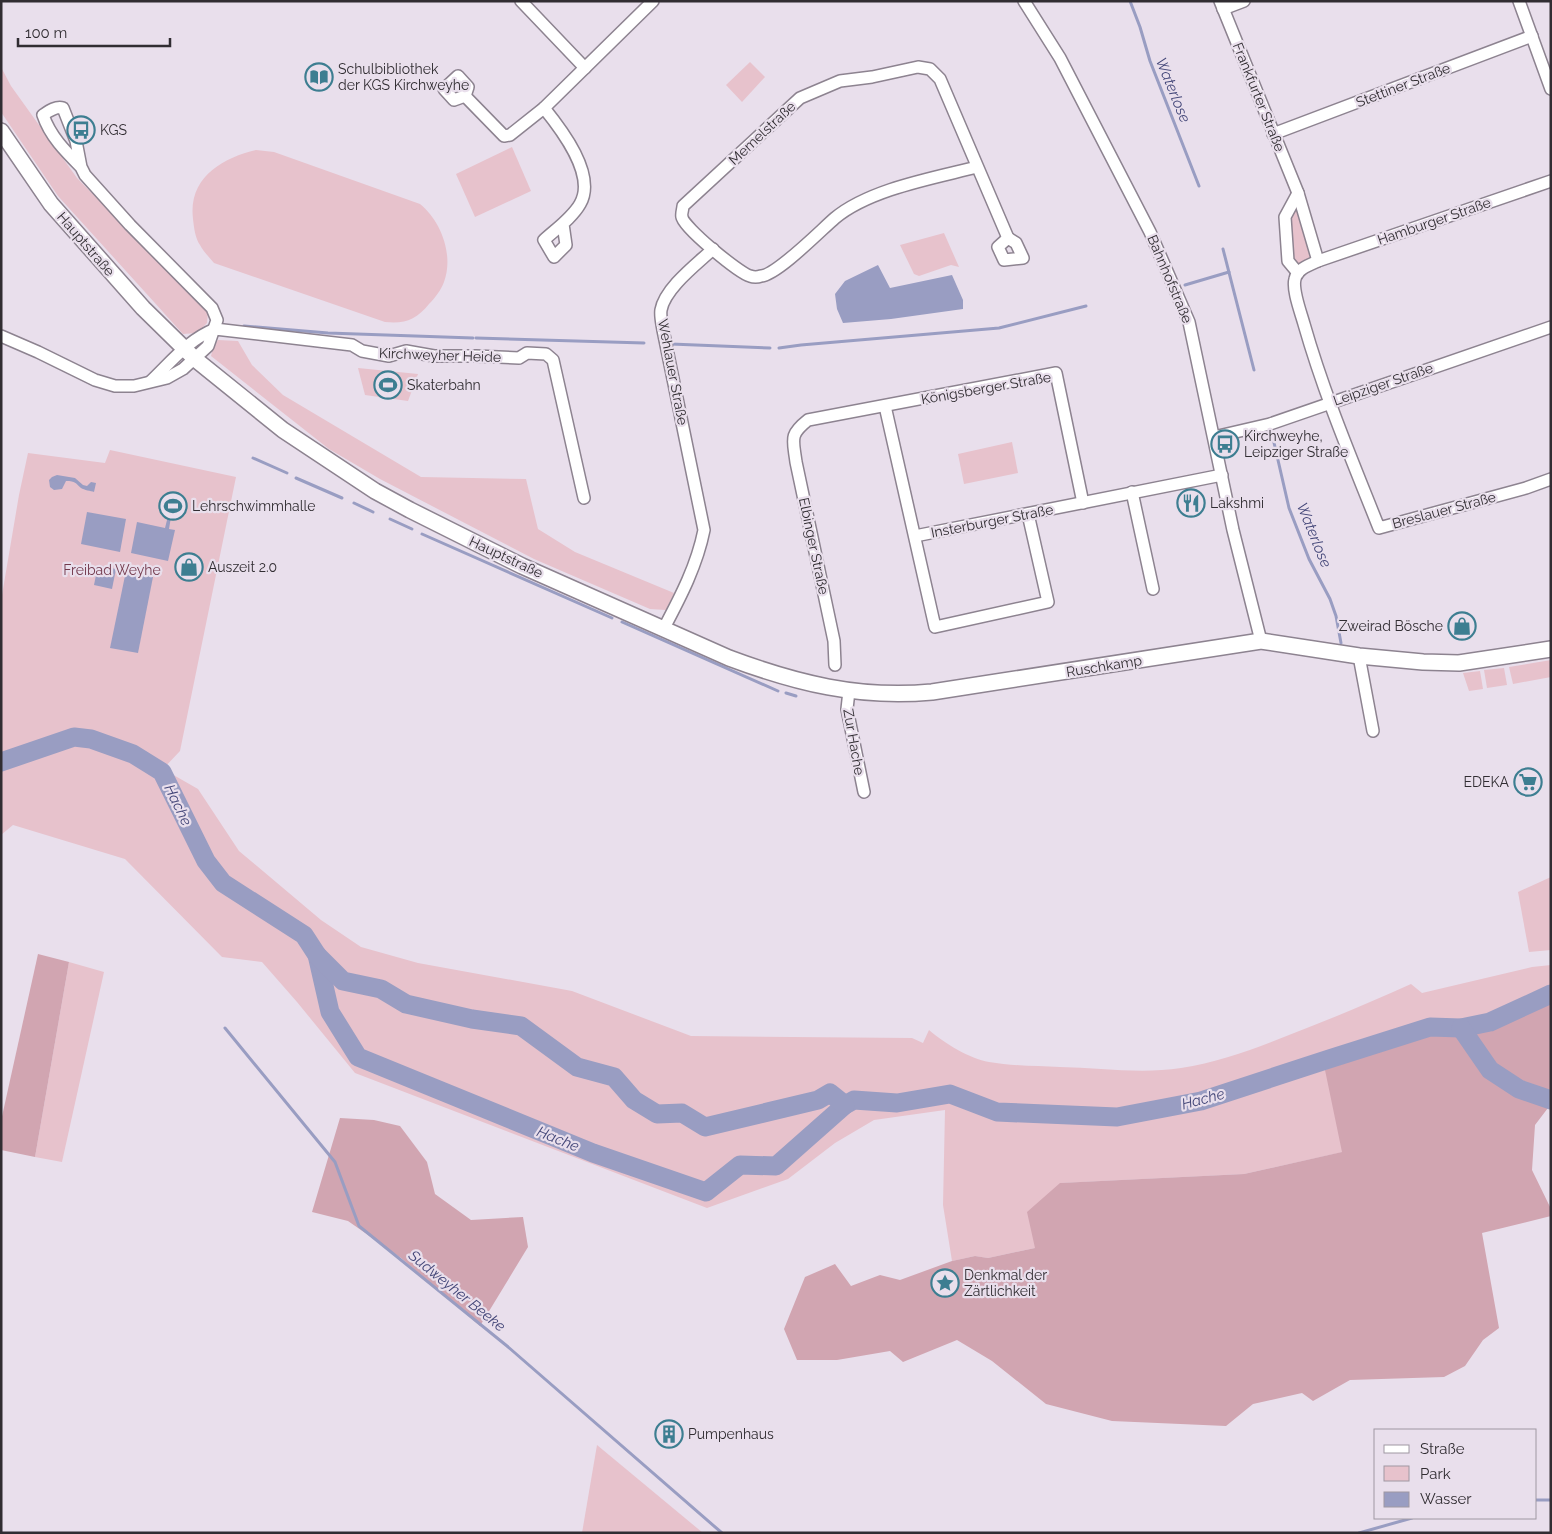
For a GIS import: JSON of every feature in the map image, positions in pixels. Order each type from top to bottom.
[{"type":"main road","name":"Hauptstraße","points":[[1,131],[51,204],[143,308],[183,348],[283,430],[375,491],[522,566],[729,658],[795,680],[849,691]]},
{"type":"main road","name":"Ruschkamp","points":[[849,691],[872,694],[932,692],[1261,641],[1359,656],[1423,662],[1459,663],[1551,649]]},
{"type":"street","points":[[522,1],[585,68]]},
{"type":"street","points":[[465,96],[504,136],[515,132],[544,108],[653,1]]},
{"type":"street","name":"Bahnhofstraße","points":[[1024,1],[1060,58],[1150,232],[1189,322],[1233,530],[1261,641]]},
{"type":"street","points":[[1222,5],[1244,1]]},
{"type":"street","points":[[1519,1],[1551,88]]},
{"type":"street","name":"Frankfurter Straße","points":[[1222,5],[1298,193],[1318,261]]},
{"type":"street","name":"Stettiner Straße","points":[[1273,134],[1532,36]]},
{"type":"street","name":"Memelstraße","points":[[713,250],[687,226],[682,217],[683,206],[800,98],[840,81],[918,67],[930,70],[940,79],[1008,238]]},
{"type":"street","points":[[1,336],[95,380],[115,386],[134,386],[167,378],[183,369],[208,346],[217,320],[212,308],[85,175],[81,167],[47,126],[43,115],[50,110],[63,108],[76,141],[81,167]]},
{"type":"street","points":[[544,108],[572,146],[580,164],[583,177],[584,189],[580,204],[563,224]]},
{"type":"street","points":[[713,250],[749,276],[761,277],[768,274],[845,210],[872,196],[977,167]]},
{"type":"street","name":"Hamburger Straße","points":[[1318,261],[1551,181]]},
{"type":"street","points":[[1298,193],[1285,217],[1288,261],[1298,273]]},
{"type":"street","name":"Wehlauer Straße","points":[[664,628],[686,587],[700,548],[704,530],[663,330],[661,310],[666,297],[688,272],[713,250]]},
{"type":"street","points":[[1318,261],[1298,273],[1295,279],[1295,287],[1328,403]]},
{"type":"street","name":"Leipziger Straße","points":[[1214,437],[1270,424],[1551,327]]},
{"type":"street","points":[[150,382],[183,348],[201,335],[215,329]]},
{"type":"street","name":"Kirchweyher Heide","points":[[215,329],[352,345],[362,351],[390,356],[406,352],[434,356],[519,358],[527,353],[546,354],[552,360],[584,498]]},
{"type":"street","name":"Königsberger Straße","points":[[797,428],[808,420],[1056,373],[1082,503]]},
{"type":"street","name":"Breslauer Straße","points":[[1328,403],[1379,528],[1551,480]]},
{"type":"street","name":"Insterburger Straße","points":[[885,406],[915,536],[1082,503]]},
{"type":"street","name":"Elbinger Straße","points":[[797,428],[793,439],[796,462],[834,641],[835,665]]},
{"type":"street","points":[[1082,503],[1222,475]]},
{"type":"street","points":[[1132,492],[1153,589]]},
{"type":"street","points":[[915,536],[935,627],[1048,602],[1028,514]]},
{"type":"street","points":[[1359,656],[1373,731]]},
{"type":"street","name":"Zur Hache","points":[[849,691],[847,709],[864,792]]},
{"type":"green space","points":[[750,62],[765,77],[742,102],[726,85]]},
{"type":"green space","points":[[1,67],[11,86],[77,178],[208,312],[207,323],[197,333],[183,334],[58,196],[1,112]]},
{"type":"green space","points":[[512,147],[531,191],[475,217],[456,174]]},
{"type":"green space","points":[[256,150],[274,152],[420,204],[434,220],[444,239],[447,272],[440,291],[419,314],[410,320],[385,322],[214,263],[203,250],[196,236],[193,205],[196,192],[210,172],[220,165],[231,158]]},
{"type":"green space","points":[[1298,200],[1315,258],[1297,268],[1291,260],[1289,217]]},
{"type":"green space","points":[[944,233],[959,267],[951,265],[919,276],[914,274],[900,245]]},
{"type":"green space","points":[[218,340],[238,341],[252,365],[283,395],[421,477],[526,479],[538,529],[575,552],[674,593],[666,610],[650,609],[534,559],[380,479],[329,449],[211,356],[213,347]]},
{"type":"green space","name":"Skaterbahn","points":[[358,368],[418,374],[408,401],[365,395]]},
{"type":"green space","points":[[1012,442],[1018,473],[964,484],[958,454]]},
{"type":"green space","name":"Freibad Weyhe","points":[[110,450],[236,477],[180,751],[163,769],[198,789],[239,851],[321,920],[361,947],[418,963],[572,991],[691,1036],[912,1038],[923,1043],[929,1030],[958,1050],[974,1058],[989,1062],[1121,1070],[1166,1070],[1223,1059],[1305,1029],[1411,984],[1422,993],[1532,967],[1551,965],[1551,997],[1491,1024],[1407,1038],[1343,1152],[1244,1174],[1061,1183],[1035,1248],[988,1258],[975,1256],[952,1261],[943,1205],[945,1110],[874,1120],[835,1143],[788,1179],[707,1208],[355,1073],[262,962],[222,957],[125,859],[13,825],[1,835],[1,601],[28,453],[105,463]]},
{"type":"green space","points":[[1551,660],[1551,677],[1513,684],[1509,667]]},
{"type":"green space","points":[[1504,668],[1507,685],[1487,688],[1484,670]]},
{"type":"green space","points":[[1480,671],[1483,689],[1469,691],[1463,673]]},
{"type":"green space","points":[[1551,877],[1551,950],[1529,952],[1518,892]]},
{"type":"green space","points":[[69,962],[104,972],[62,1162],[35,1157]]},
{"type":"green space","points":[[597,1445],[703,1533],[582,1533]]},
{"type":"shaded area","points":[[38,954],[69,962],[35,1157],[1,1150],[1,1121]]},
{"type":"shaded area","points":[[1551,997],[1551,1104],[1535,1125],[1532,1170],[1551,1209],[1551,1216],[1482,1233],[1499,1328],[1483,1340],[1465,1366],[1444,1377],[1350,1380],[1313,1401],[1302,1393],[1253,1404],[1226,1426],[1112,1421],[1046,1404],[992,1361],[957,1340],[903,1362],[890,1351],[837,1360],[797,1360],[784,1329],[805,1277],[835,1264],[851,1286],[880,1275],[900,1280],[952,1261],[975,1256],[988,1258],[1035,1248],[1027,1212],[1060,1183],[1244,1174],[1342,1152],[1325,1070],[1407,1038],[1491,1024]]},
{"type":"shaded area","points":[[340,1118],[374,1120],[400,1126],[427,1162],[435,1194],[471,1220],[523,1217],[528,1247],[480,1326],[401,1258],[348,1221],[312,1212]]},
{"type":"water","points":[[878,265],[890,288],[952,275],[963,300],[963,309],[891,319],[843,323],[837,309],[835,294],[845,281]]},
{"type":"water","points":[[57,475],[75,478],[87,486],[91,482],[96,483],[94,492],[82,489],[69,481],[66,481],[62,489],[54,490],[50,487],[49,480]]},
{"type":"water","name":"Lehrschwimmhalle","points":[[165,496],[184,500],[181,515],[162,511]]},
{"type":"water","points":[[87,512],[126,519],[120,552],[81,544]]},
{"type":"water","points":[[168,516],[171,517],[169,529],[175,530],[168,561],[131,553],[137,522],[165,528]]},
{"type":"water","points":[[98,565],[116,569],[112,589],[94,585]]},
{"type":"water","points":[[126,571],[153,577],[138,653],[110,648]]},
{"type":"waterway","name":"Waterlose","points":[[1130,1],[1150,61],[1199,186]]},
{"type":"waterway","points":[[1223,249],[1254,370]]},
{"type":"waterway","points":[[1185,285],[1229,272]]},
{"type":"waterway","points":[[779,348],[999,328],[1086,306]]},
{"type":"waterway","points":[[244,326],[328,333],[473,338]]},
{"type":"waterway","points":[[476,338],[644,343]]},
{"type":"waterway","points":[[671,344],[770,348]]},
{"type":"waterway","name":"Waterlose","points":[[1272,434],[1289,508],[1309,559],[1330,599],[1336,616],[1341,643]]},
{"type":"waterway","points":[[253,458],[287,473]]},
{"type":"waterway","points":[[296,478],[342,498]]},
{"type":"waterway","points":[[354,503],[373,512]]},
{"type":"waterway","points":[[390,519],[412,529]]},
{"type":"waterway","points":[[422,534],[612,618]]},
{"type":"waterway","points":[[622,622],[778,691]]},
{"type":"waterway","points":[[786,693],[796,696]]},
{"type":"waterway","name":"Hache","points":[[1,762],[74,737],[91,739],[133,754],[162,772],[206,861],[223,883],[304,935],[317,955],[330,1012],[358,1057],[593,1153],[706,1192],[740,1165],[776,1166],[845,1105],[854,1100],[897,1103],[950,1094],[997,1112],[1117,1117],[1201,1101],[1430,1027],[1461,1028],[1490,1022],[1551,994]]},
{"type":"waterway","name":"Hache","points":[[317,955],[343,981],[381,989],[406,1004],[472,1019],[521,1026],[577,1067],[614,1077],[634,1100],[657,1114],[682,1113],[705,1127],[818,1100],[830,1093],[845,1105]]},
{"type":"waterway","name":"Sudweyher Beeke","points":[[225,1028],[335,1162],[359,1226],[507,1346],[722,1533]]},
{"type":"waterway","points":[[1461,1028],[1490,1070],[1519,1089],[1551,1100]]},
{"type":"waterway","name":"Sudweyher Beeke","points":[[1537,1500],[1551,1500]]},
{"type":"waterway","name":"Sudweyher Beeke","points":[[1359,1533],[1408,1519]]},
{"type":"place","name":"Schulbibliothek der KGS Kirchweyhe","points":[[319,77]]},
{"type":"place","name":"KGS","points":[[81,130]]},
{"type":"place","name":"Skaterbahn","points":[[388,385]]},
{"type":"place","name":"Kirchweyhe, Leipziger Straße","points":[[1225,444]]},
{"type":"place","name":"Lakshmi","points":[[1191,503]]},
{"type":"place","name":"Lehrschwimmhalle","points":[[173,506]]},
{"type":"place","name":"Auszeit 2.0","points":[[189,567]]},
{"type":"place","name":"Zweirad Bösche","points":[[1462,626]]},
{"type":"place","name":"EDEKA","points":[[1528,782]]},
{"type":"place","name":"Denkmal der Zärtlichkeit","points":[[945,1283]]},
{"type":"place","name":"Pumpenhaus","points":[[669,1434]]}]
